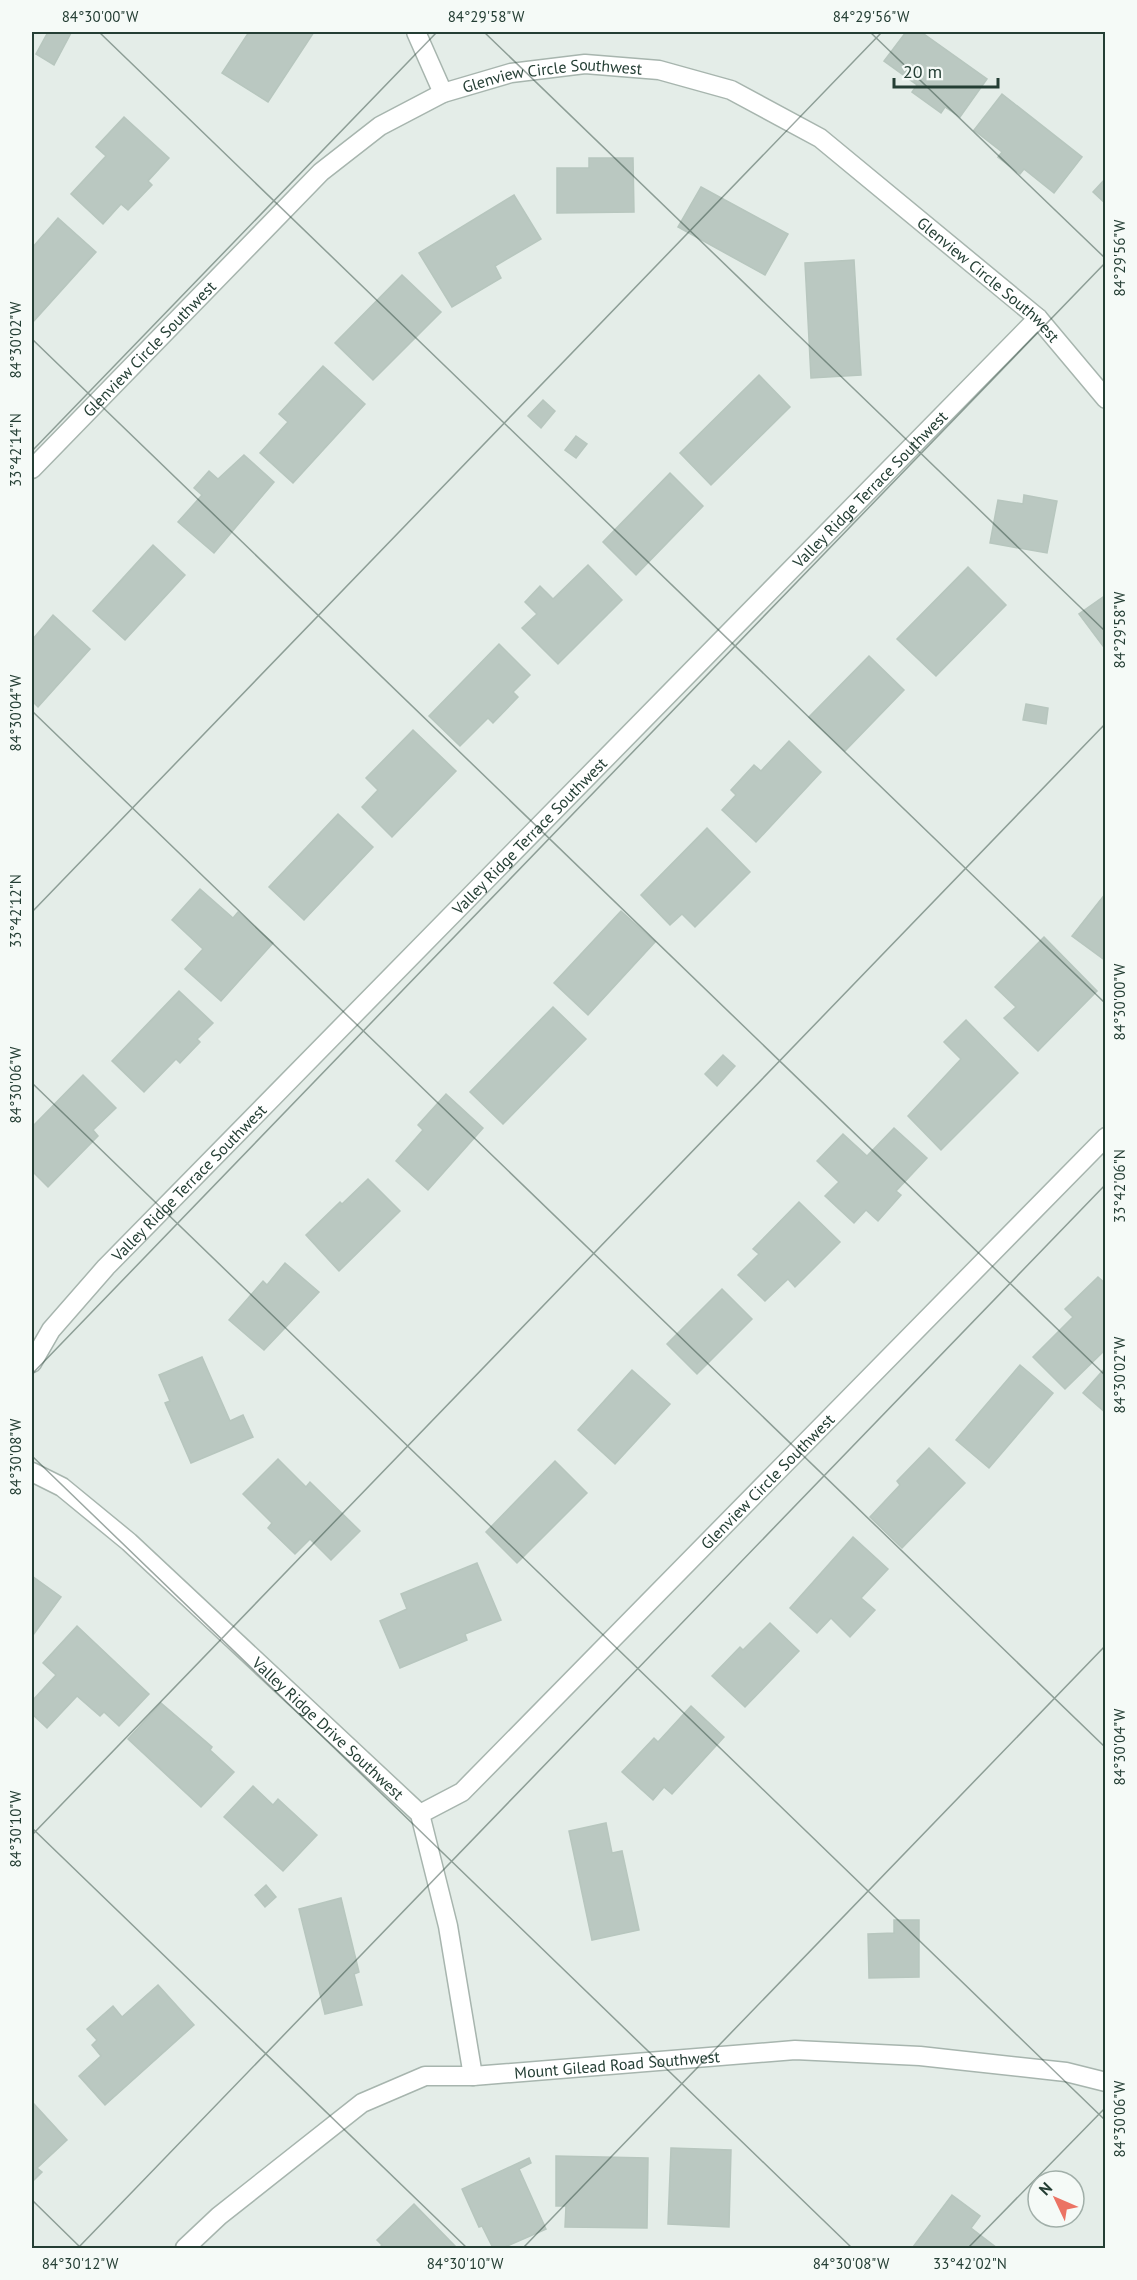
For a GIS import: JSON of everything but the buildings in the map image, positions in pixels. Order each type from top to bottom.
[{"type":"street","points":[[416,32],[443,93]]},
{"type":"street","name":"Glenview Circle Southwest","points":[[32,469],[321,172],[380,126],[443,93],[511,73],[585,64],[659,70],[731,90],[820,138],[1038,318],[1106,399]]},
{"type":"street","name":"Valley Ridge Terrace Southwest","points":[[32,1363],[51,1330],[106,1267],[1038,318]]},
{"type":"street","name":"Glenview Circle Southwest","points":[[420,1814],[462,1792],[1106,1137]]},
{"type":"street","name":"Valley Ridge Drive Southwest","points":[[32,1472],[62,1487],[129,1542],[420,1814]]},
{"type":"street","points":[[420,1814],[448,1926],[473,2076]]},
{"type":"street","name":"Mount Gilead Road Southwest","points":[[185,2248],[219,2216],[362,2103],[425,2076],[473,2076],[795,2050],[920,2056],[1066,2072],[1106,2082]]}]
